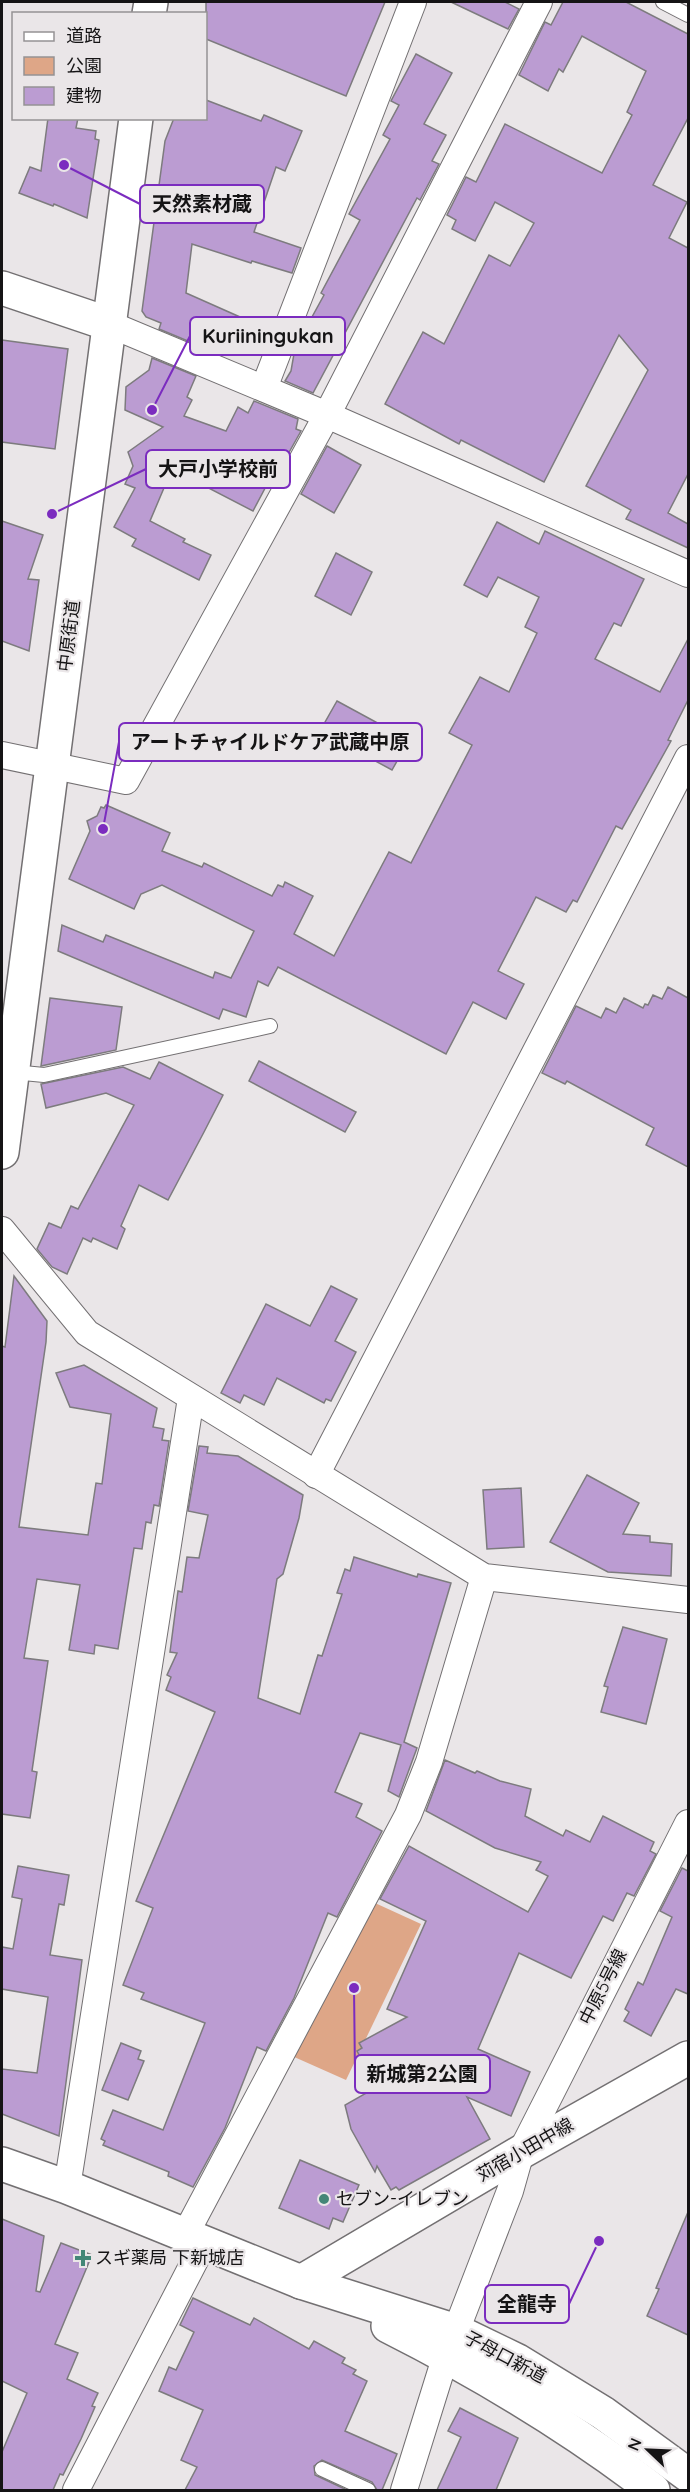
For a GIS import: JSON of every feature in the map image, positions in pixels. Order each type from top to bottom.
[{"type":"street","points":[[264,388],[413,2]]},
{"type":"street","points":[[2,755],[126,781],[327,415],[539,2]]},
{"type":"street","name":"中原街道","points":[[2,1152],[7,1072],[53,764],[136,120]]},
{"type":"street","points":[[2,288],[109,324],[264,388],[688,574]]},
{"type":"street","points":[[316,1475],[688,758]]},
{"type":"street","points":[[2,1230],[87,1333],[484,1577],[688,1600]]},
{"type":"street","points":[[67,2187],[191,1398]]},
{"type":"street","points":[[76,2490],[194,2239],[408,1815],[429,1762],[484,1577]]},
{"type":"street","name":"中原5号線","points":[[404,2490],[451,2343],[510,2191],[520,2152],[688,1823]]},
{"type":"street","name":"苅宿小田中線","points":[[301,2282],[520,2152],[688,2058]]},
{"type":"street","name":"子母口新道","points":[[2,2164],[67,2187],[451,2343],[518,2361],[603,2414],[688,2475]]},
{"type":"street","name":"子母口新道","points":[[451,2343],[550,2418],[622,2466],[653,2490]]},
{"type":"lane","points":[[663,2],[688,15]]},
{"type":"lane","points":[[7,1072],[44,1075],[270,1026]]},
{"type":"lane","points":[[322,2469],[368,2490]]},
{"type":"green space","points":[[364,1898],[421,1924],[346,2080],[283,2052]]},
{"type":"building","points":[[206,2],[385,2],[346,96],[207,39]]},
{"type":"building","points":[[451,2],[505,2],[519,9],[508,29]]},
{"type":"building","points":[[563,2],[626,2],[688,34],[688,118],[653,185],[687,202],[669,238],[688,248],[688,474],[668,513],[688,524],[688,548],[626,519],[631,510],[586,486],[648,370],[619,335],[544,482],[461,440],[459,444],[385,404],[423,332],[444,344],[489,255],[510,266],[534,223],[495,202],[475,241],[452,229],[456,220],[447,215],[466,177],[476,182],[505,124],[602,173],[632,115],[627,112],[646,71],[582,36],[563,72],[559,69],[548,91],[519,75],[545,22],[551,25]]},
{"type":"building","points":[[416,54],[452,73],[424,124],[446,135],[432,161],[439,164],[420,200],[417,198],[313,393],[285,381],[291,371],[295,348],[324,295],[321,293],[360,220],[349,214],[390,139],[383,135],[399,105],[391,101]]},
{"type":"building","points":[[207,100],[261,121],[264,115],[302,131],[285,171],[276,167],[254,232],[301,248],[292,273],[252,261],[251,263],[192,244],[186,293],[249,321],[235,354],[209,344],[207,349],[159,329],[161,323],[146,317],[142,311],[165,141],[173,120],[207,120]]},
{"type":"building","points":[[48,120],[78,120],[76,128],[96,131],[95,139],[99,140],[87,218],[19,193],[30,167],[41,171]]},
{"type":"building","points":[[2,340],[68,349],[55,449],[2,442]]},
{"type":"building","points":[[152,358],[196,376],[187,397],[192,400],[184,416],[226,431],[238,407],[248,413],[254,401],[298,419],[296,429],[301,431],[274,479],[271,477],[253,511],[172,469],[150,521],[185,539],[183,542],[211,555],[199,580],[132,546],[136,539],[114,527],[135,488],[125,484],[133,466],[128,452],[163,427],[125,410],[126,387],[149,370]]},
{"type":"building","points":[[327,446],[361,465],[334,513],[301,494]]},
{"type":"building","points":[[2,521],[43,535],[28,579],[39,580],[29,651],[2,641]]},
{"type":"building","points":[[497,522],[539,544],[545,531],[644,579],[621,626],[614,623],[595,659],[660,692],[688,639],[688,700],[668,740],[671,741],[622,829],[616,826],[577,902],[573,900],[566,912],[536,897],[498,971],[524,984],[506,1019],[473,1002],[446,1054],[278,967],[268,986],[258,981],[246,1017],[223,1009],[219,1019],[58,951],[62,925],[103,942],[106,935],[213,978],[215,972],[231,978],[254,931],[162,885],[141,894],[134,909],[69,879],[90,831],[87,821],[97,816],[101,807],[104,808],[106,805],[170,833],[162,851],[202,867],[204,863],[272,896],[278,885],[283,887],[285,882],[313,896],[294,934],[334,956],[389,852],[411,863],[472,745],[449,733],[480,677],[509,692],[537,633],[525,627],[539,597],[498,577],[487,597],[464,585]]},
{"type":"building","points":[[336,553],[372,572],[351,615],[315,596]]},
{"type":"building","points":[[337,701],[409,740],[392,770],[320,731]]},
{"type":"building","points":[[668,987],[688,998],[688,1167],[646,1145],[654,1128],[567,1081],[565,1084],[542,1073],[576,1006],[601,1018],[606,1008],[616,1013],[624,998],[643,1008],[645,1004],[648,1005],[653,995],[662,999]]},
{"type":"building","points":[[50,998],[122,1007],[116,1050],[41,1066]]},
{"type":"building","points":[[259,1061],[356,1112],[345,1132],[249,1081]]},
{"type":"building","points":[[159,1062],[223,1095],[204,1132],[168,1200],[139,1185],[121,1226],[125,1229],[117,1249],[93,1238],[91,1242],[83,1238],[67,1274],[52,1267],[37,1249],[49,1223],[61,1228],[71,1206],[78,1209],[134,1105],[106,1093],[46,1108],[41,1084],[123,1067],[150,1079]]},
{"type":"building","points":[[14,1276],[47,1321],[46,1342],[19,1527],[88,1535],[96,1483],[102,1484],[111,1414],[70,1407],[56,1373],[84,1365],[157,1408],[153,1427],[164,1429],[162,1440],[169,1441],[159,1506],[154,1505],[151,1523],[146,1522],[142,1549],[134,1548],[118,1649],[95,1645],[94,1654],[69,1650],[80,1585],[37,1579],[24,1658],[48,1661],[32,1771],[37,1772],[30,1818],[2,1814],[2,1346],[5,1347]]},
{"type":"building","points":[[331,1286],[357,1299],[335,1341],[356,1352],[331,1401],[326,1399],[324,1403],[277,1378],[264,1405],[244,1395],[240,1403],[221,1393],[266,1304],[310,1326]]},
{"type":"building","points":[[199,1446],[208,1447],[207,1453],[238,1456],[303,1495],[283,1574],[277,1579],[258,1698],[300,1714],[318,1655],[322,1656],[342,1594],[337,1593],[345,1569],[350,1571],[354,1557],[417,1577],[418,1574],[451,1583],[404,1742],[417,1748],[399,1797],[388,1791],[401,1745],[360,1733],[335,1792],[362,1804],[356,1817],[382,1831],[337,1917],[328,1913],[294,1998],[266,2051],[257,2047],[225,2128],[193,2187],[168,2176],[169,2172],[103,2145],[105,2141],[101,2139],[113,2110],[163,2130],[205,2023],[141,1999],[144,1993],[123,1985],[153,1908],[136,1901],[215,1712],[166,1690],[171,1677],[167,1675],[177,1653],[170,1652],[178,1591],[182,1592],[187,1557],[199,1558],[208,1515],[188,1511]]},
{"type":"building","points":[[587,1475],[639,1503],[623,1534],[650,1536],[650,1542],[672,1544],[671,1576],[608,1572],[550,1542]]},
{"type":"building","points":[[521,1488],[524,1547],[487,1549],[483,1490]]},
{"type":"building","points":[[623,1627],[667,1639],[646,1724],[601,1712],[608,1687],[604,1686]]},
{"type":"building","points":[[445,1760],[475,1773],[477,1771],[500,1781],[531,1789],[525,1816],[563,1836],[566,1830],[590,1842],[603,1816],[654,1842],[650,1851],[656,1854],[634,1896],[627,1893],[613,1921],[603,1916],[571,1978],[519,1953],[478,2049],[530,2072],[511,2116],[467,2097],[490,2139],[399,2190],[396,2187],[391,2190],[377,2166],[375,2172],[351,2129],[345,2105],[377,2087],[357,2051],[362,2048],[359,2043],[407,2017],[387,2009],[426,1921],[380,1899],[409,1846],[528,1912],[548,1876],[536,1870],[541,1862],[495,1848],[426,1811]]},
{"type":"building","points":[[18,1866],[69,1875],[64,1905],[59,1904],[50,1955],[82,1960],[59,2136],[2,2114],[2,2069],[37,2073],[48,1997],[2,1989],[2,1947],[13,1949],[22,1899],[12,1897]]},
{"type":"building","points":[[682,1868],[688,1871],[688,1994],[676,1989],[651,2036],[624,2021],[629,2012],[625,2009],[638,1982],[643,1985],[672,1917],[660,1911]]},
{"type":"building","points":[[121,2043],[141,2051],[138,2059],[144,2061],[128,2100],[102,2090]]},
{"type":"building","points":[[300,2160],[359,2185],[343,2222],[333,2218],[329,2229],[279,2208]]},
{"type":"building","points":[[688,2212],[688,2335],[647,2316],[659,2289],[656,2288]]},
{"type":"building","points":[[2,2219],[44,2236],[36,2291],[40,2292],[61,2243],[92,2255],[55,2344],[78,2353],[67,2379],[98,2393],[92,2406],[95,2407],[81,2439],[53,2490],[2,2490],[2,2452],[27,2393],[2,2381]]},
{"type":"building","points":[[193,2298],[250,2325],[254,2318],[309,2349],[314,2341],[345,2358],[342,2363],[356,2370],[353,2374],[367,2381],[345,2431],[397,2454],[382,2490],[377,2490],[372,2482],[322,2460],[314,2466],[315,2475],[347,2490],[185,2490],[197,2467],[181,2460],[203,2410],[159,2391],[169,2367],[176,2370],[194,2332],[180,2325]]},
{"type":"building","points":[[460,2408],[518,2438],[496,2490],[437,2490],[461,2437],[448,2431]]},
{"type":"place","name":"天然素材蔵","points":[[64,165]]},
{"type":"place","name":"Kuriiningukan","points":[[152,410]]},
{"type":"place","name":"大戸小学校前","points":[[52,514]]},
{"type":"place","name":"アートチャイルドケア武蔵中原","points":[[103,829]]},
{"type":"place","name":"新城第2公園","points":[[354,1988]]},
{"type":"place","name":"セブン-イレブン","points":[[324,2199]]},
{"type":"place","name":"全龍寺","points":[[599,2241]]},
{"type":"place","name":"スギ薬局 下新城店","points":[[83,2258]]}]
